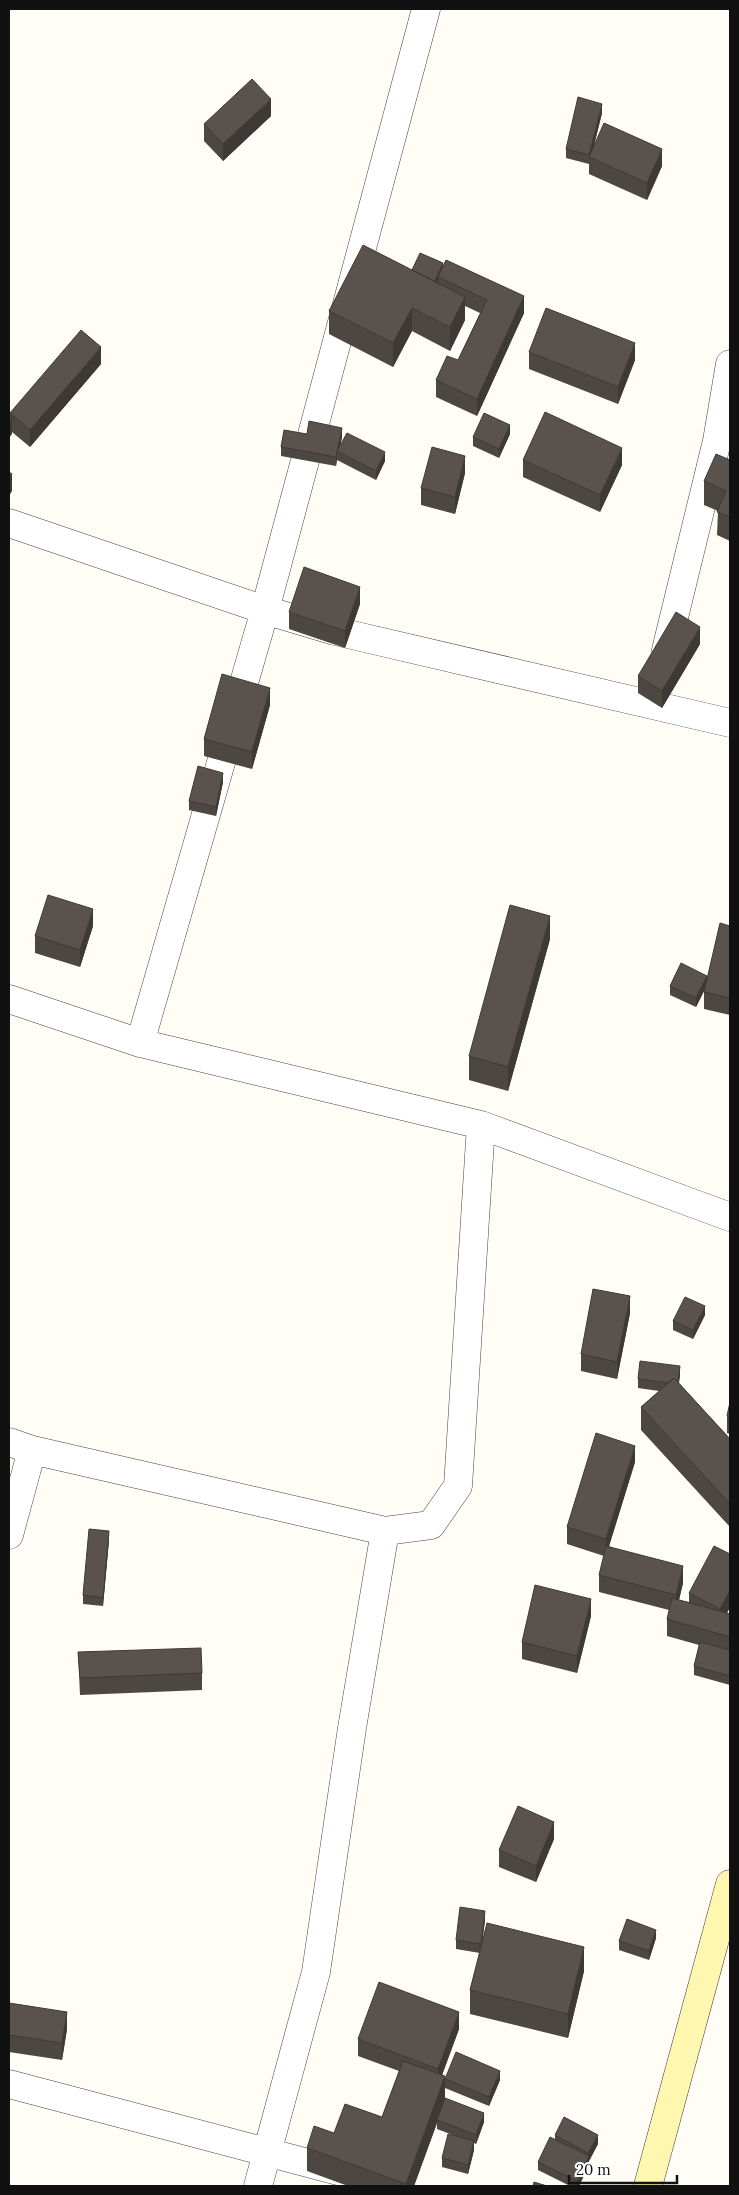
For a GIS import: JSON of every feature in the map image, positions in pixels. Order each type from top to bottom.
[{"type":"street","points":[[140,1043],[265,610],[426,9]]},
{"type":"street","points":[[653,705],[717,441],[730,364]]},
{"type":"street","points":[[9,523],[265,610],[336,631],[730,723]]},
{"type":"street","points":[[9,999],[140,1043],[481,1125],[730,1218]]},
{"type":"street","points":[[9,1535],[20,1446],[385,1531],[431,1525],[458,1486],[481,1125]]},
{"type":"street","points":[[258,2186],[316,1972],[352,1728],[385,1531]]},
{"type":"street","points":[[648,2186],[730,1884]]},
{"type":"street","points":[[9,2084],[395,2186]]},
{"type":"building","points":[[252,79],[271,99],[223,144],[204,124]]},
{"type":"building","points":[[578,97],[602,104],[589,155],[566,149]]},
{"type":"building","points":[[604,123],[662,149],[647,183],[589,157]]},
{"type":"building","points":[[363,245],[465,297],[450,327],[412,308],[393,343],[329,311]]},
{"type":"building","points":[[420,253],[443,263],[435,281],[412,270]]},
{"type":"building","points":[[446,260],[524,296],[477,399],[436,380],[447,356],[458,360],[487,300],[438,277]]},
{"type":"building","points":[[546,308],[635,343],[618,387],[529,352]]},
{"type":"building","points":[[81,330],[101,347],[30,430],[10,413]]},
{"type":"building","points":[[545,412],[622,448],[600,495],[523,460]]},
{"type":"building","points":[[484,413],[510,425],[499,449],[473,437]]},
{"type":"building","points":[[309,421],[342,428],[336,457],[281,447],[284,430],[307,434]]},
{"type":"building","points":[[347,433],[385,452],[376,471],[337,451]]},
{"type":"building","points":[[432,447],[465,456],[455,497],[421,488]]},
{"type":"building","points":[[716,454],[730,460],[730,517],[717,512],[726,491],[704,481]]},
{"type":"building","points":[[304,567],[360,587],[345,631],[289,612]]},
{"type":"building","points":[[676,612],[700,627],[662,691],[638,676]]},
{"type":"building","points":[[222,674],[270,688],[252,752],[204,739]]},
{"type":"building","points":[[198,766],[223,773],[216,807],[189,801]]},
{"type":"building","points":[[48,895],[93,909],[80,950],[35,936]]},
{"type":"building","points":[[510,905],[550,916],[508,1067],[469,1056]]},
{"type":"building","points":[[720,923],[730,926],[730,998],[704,992]]},
{"type":"building","points":[[681,963],[707,976],[696,998],[670,986]]},
{"type":"building","points":[[593,1289],[630,1296],[617,1362],[581,1354]]},
{"type":"building","points":[[685,1297],[705,1306],[693,1330],[673,1321]]},
{"type":"building","points":[[640,1361],[680,1366],[678,1382],[674,1378],[668,1383],[638,1379]]},
{"type":"building","points":[[674,1378],[730,1439],[730,1504],[641,1407]]},
{"type":"building","points":[[730,1402],[730,1417],[727,1416]]},
{"type":"building","points":[[596,1433],[635,1446],[606,1539],[567,1527]]},
{"type":"building","points":[[89,1529],[109,1531],[103,1598],[83,1595]]},
{"type":"building","points":[[606,1546],[683,1566],[676,1595],[599,1575]]},
{"type":"building","points":[[714,1546],[730,1554],[730,1590],[720,1609],[689,1593]]},
{"type":"building","points":[[535,1585],[591,1599],[577,1656],[522,1642]]},
{"type":"building","points":[[672,1598],[730,1614],[730,1637],[667,1619]]},
{"type":"building","points":[[700,1642],[730,1650],[730,1676],[694,1666]]},
{"type":"building","points":[[201,1648],[202,1673],[80,1678],[78,1652]]},
{"type":"building","points":[[518,1806],[554,1822],[536,1866],[499,1850]]},
{"type":"building","points":[[460,1907],[485,1911],[481,1944],[456,1940]]},
{"type":"building","points":[[627,1919],[656,1930],[649,1951],[619,1941]]},
{"type":"building","points":[[487,1923],[584,1947],[568,2014],[470,1990]]},
{"type":"building","points":[[379,1982],[459,2012],[438,2069],[358,2039]]},
{"type":"building","points":[[9,2003],[67,2012],[62,2043],[9,2035]]},
{"type":"building","points":[[456,2052],[500,2071],[489,2097],[445,2079]]},
{"type":"building","points":[[403,2061],[445,2076],[406,2184],[307,2148],[314,2126],[334,2133],[345,2104],[382,2117]]},
{"type":"building","points":[[445,2098],[484,2113],[476,2135],[437,2120]]},
{"type":"building","points":[[564,2117],[598,2135],[588,2153],[555,2135]]},
{"type":"building","points":[[448,2134],[474,2141],[468,2165],[442,2158]]},
{"type":"building","points":[[550,2137],[589,2156],[577,2181],[538,2162]]},
{"type":"building","points":[[534,2182],[547,2186],[533,2186]]}]
